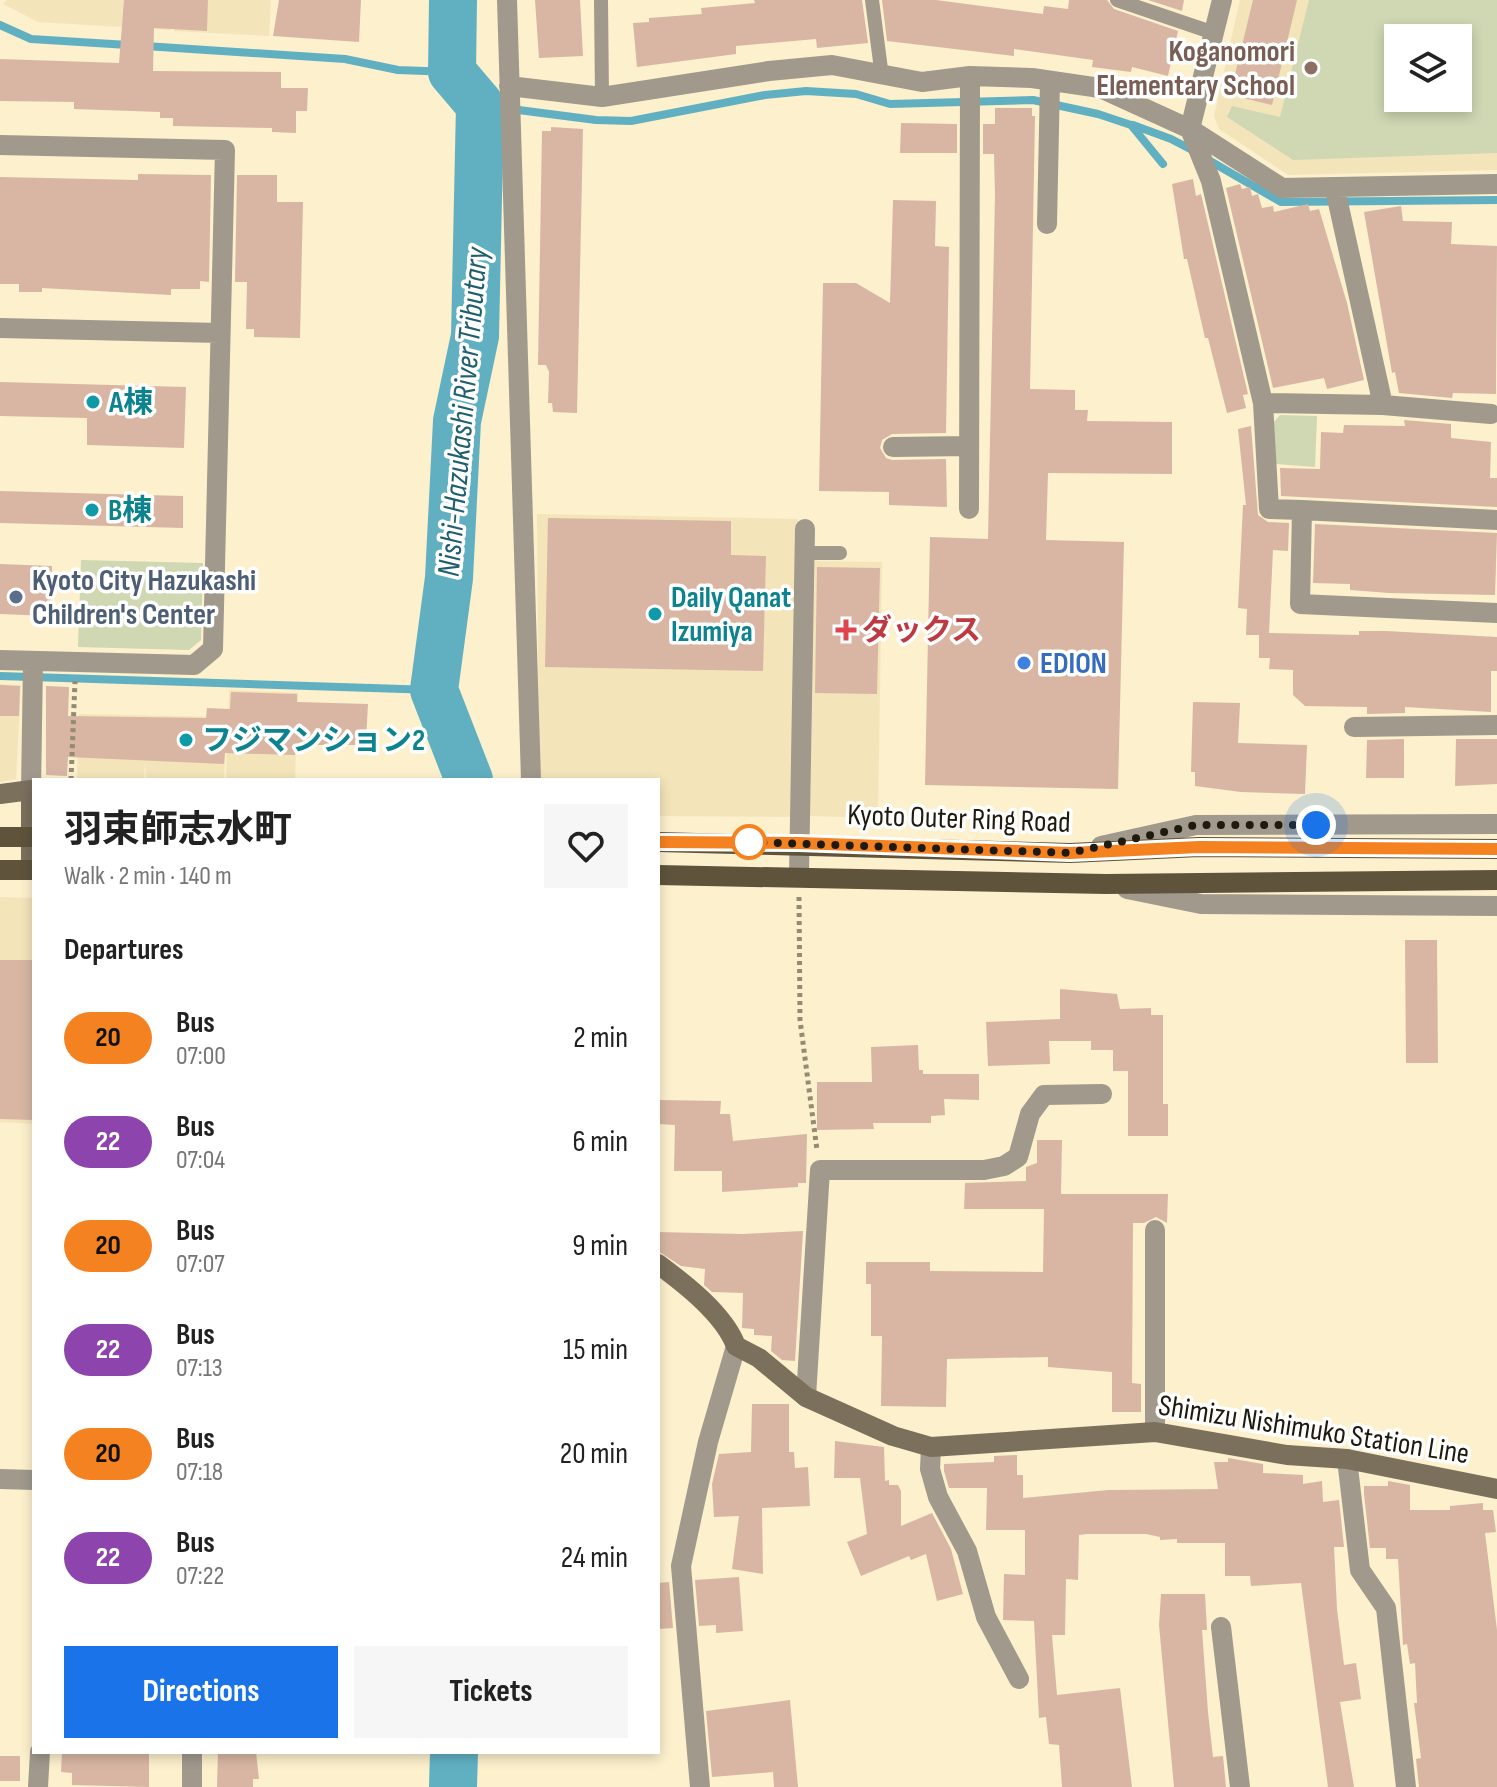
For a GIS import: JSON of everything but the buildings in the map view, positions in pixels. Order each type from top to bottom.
[{"type":"main road","points":[[0,794],[31,790],[32,814]]},
{"type":"main road","points":[[0,837],[32,837]]},
{"type":"main road","name":"Kyoto Outer Ring Road","points":[[660,842],[799,843],[1070,853],[1199,847],[1497,849]]},
{"type":"main road","points":[[0,870],[32,870]]},
{"type":"main road","name":"Kyoto Outer Ring Road","points":[[660,875],[1106,884],[1497,880]]},
{"type":"main road","name":"Shimizu Nishimuko Station Line","points":[[660,1266],[731,1332],[736,1346],[759,1358],[806,1397],[893,1436],[931,1447],[1155,1432],[1287,1455],[1347,1459],[1497,1489]]},
{"type":"street","points":[[507,0],[531,778]]},
{"type":"street","points":[[1222,0],[1193,138],[1206,168],[1263,403],[1269,509],[1497,520]]},
{"type":"street","points":[[509,90],[602,97],[769,71],[832,65],[971,92],[1050,87],[1100,88],[1282,188],[1337,197],[1497,184]]},
{"type":"street","points":[[1047,224],[1050,87]]},
{"type":"street","points":[[969,509],[971,92]]},
{"type":"street","points":[[0,145],[225,150],[213,649],[194,665],[33,664],[0,660]]},
{"type":"street","points":[[1337,197],[1383,405]]},
{"type":"street","points":[[0,328],[220,333]]},
{"type":"street","points":[[1263,403],[1383,405],[1491,414]]},
{"type":"street","points":[[893,447],[969,446]]},
{"type":"street","points":[[1302,510],[1300,604],[1497,613]]},
{"type":"street","points":[[799,876],[805,529]]},
{"type":"street","points":[[31,790],[33,664]]},
{"type":"street","points":[[1354,727],[1497,725]]},
{"type":"street","points":[[1070,853],[1196,825],[1497,824]]},
{"type":"street","points":[[1106,884],[1201,904],[1497,906]]},
{"type":"street","points":[[806,1397],[820,1170],[984,1170],[1004,1166],[1018,1157],[1030,1114],[1044,1095],[1102,1094]]},
{"type":"street","points":[[1155,1230],[1155,1432]]},
{"type":"street","points":[[700,1787],[681,1566],[708,1442],[736,1346]]},
{"type":"street","points":[[931,1447],[930,1469],[938,1497],[967,1551],[986,1617],[1019,1679]]},
{"type":"street","points":[[1347,1459],[1360,1570],[1386,1608],[1406,1787]]},
{"type":"street","points":[[0,1479],[32,1480]]},
{"type":"street","points":[[1221,1627],[1240,1787]]},
{"type":"street","points":[[38,1787],[40,1754]]},
{"type":"street","points":[[192,1754],[192,1787]]},
{"type":"lane","points":[[601,0],[602,97]]},
{"type":"lane","points":[[872,0],[882,77]]},
{"type":"lane","points":[[1117,0],[1214,33]]},
{"type":"lane","points":[[805,553],[840,553]]},
{"type":"path","points":[[71,778],[75,685]]},
{"type":"path","points":[[799,876],[800,1020],[820,1170]]},
{"type":"shaded area","points":[[7,0],[173,0],[171,30],[38,22],[3,4]]},
{"type":"shaded area","points":[[176,0],[271,0],[269,36],[174,31]]},
{"type":"shaded area","name":"Koganomori Elementary School","points":[[1240,0],[1497,0],[1497,170],[1288,175],[1219,129],[1214,116]]},
{"type":"shaded area","points":[[537,514],[798,519],[793,817],[660,816],[660,778],[539,778]]},
{"type":"shaded area","points":[[815,561],[882,562],[878,818],[810,816]]},
{"type":"shaded area","points":[[0,684],[21,685],[16,779],[0,782]]},
{"type":"shaded area","points":[[229,690],[298,693],[295,778],[226,778]]},
{"type":"shaded area","points":[[79,714],[227,717],[224,778],[146,778],[145,760],[144,778],[77,778]]},
{"type":"shaded area","points":[[0,897],[32,898],[32,1124],[0,1122]]},
{"type":"green space","name":"Koganomori Elementary School","points":[[1309,0],[1497,0],[1497,153],[1293,160],[1227,117],[1232,106],[1280,117]]},
{"type":"green space","points":[[1280,415],[1317,416],[1315,467],[1276,464],[1269,428]]},
{"type":"green space","points":[[81,560],[203,563],[201,640],[189,650],[78,647]]},
{"type":"waterway","name":"Nishi-Hazukashi River Tributary","points":[[453,0],[452,72],[480,105],[475,336],[457,421],[449,578],[434,690],[468,778]]},
{"type":"waterway","points":[[0,25],[31,39],[128,45]]},
{"type":"waterway","points":[[145,46],[345,59],[398,70],[452,72]]},
{"type":"waterway","points":[[480,105],[596,120],[631,121],[765,95],[806,91],[856,94],[890,104],[1033,100],[1098,114],[1131,125],[1163,164]]},
{"type":"waterway","points":[[1133,125],[1194,151]]},
{"type":"waterway","points":[[1205,158],[1281,202],[1497,200]]},
{"type":"waterway","points":[[0,676],[434,690]]},
{"type":"waterway","name":"Nishi-Hazukashi River Tributary","points":[[453,1787],[454,1754]]},
{"type":"bus line","name":"20","points":[[660,842],[799,843],[1070,853],[1199,847],[1497,849]]},
{"type":"place","name":"Koganomori Elementary School","points":[[1311,68]]},
{"type":"place","name":"A棟","points":[[93,402]]},
{"type":"place","name":"B棟","points":[[92,510]]},
{"type":"place","name":"Kyoto City Hazukashi Children's Center","points":[[16,597]]},
{"type":"place","name":"Daily Qanat Izumiya","points":[[655,614]]},
{"type":"place","name":"ダックス","points":[[846,630]]},
{"type":"place","name":"EDION","points":[[1024,663]]},
{"type":"place","name":"フジマンション2","points":[[186,740]]},
{"type":"route","points":[[749,842],[1070,853],[1196,825],[1316,825]]}]
